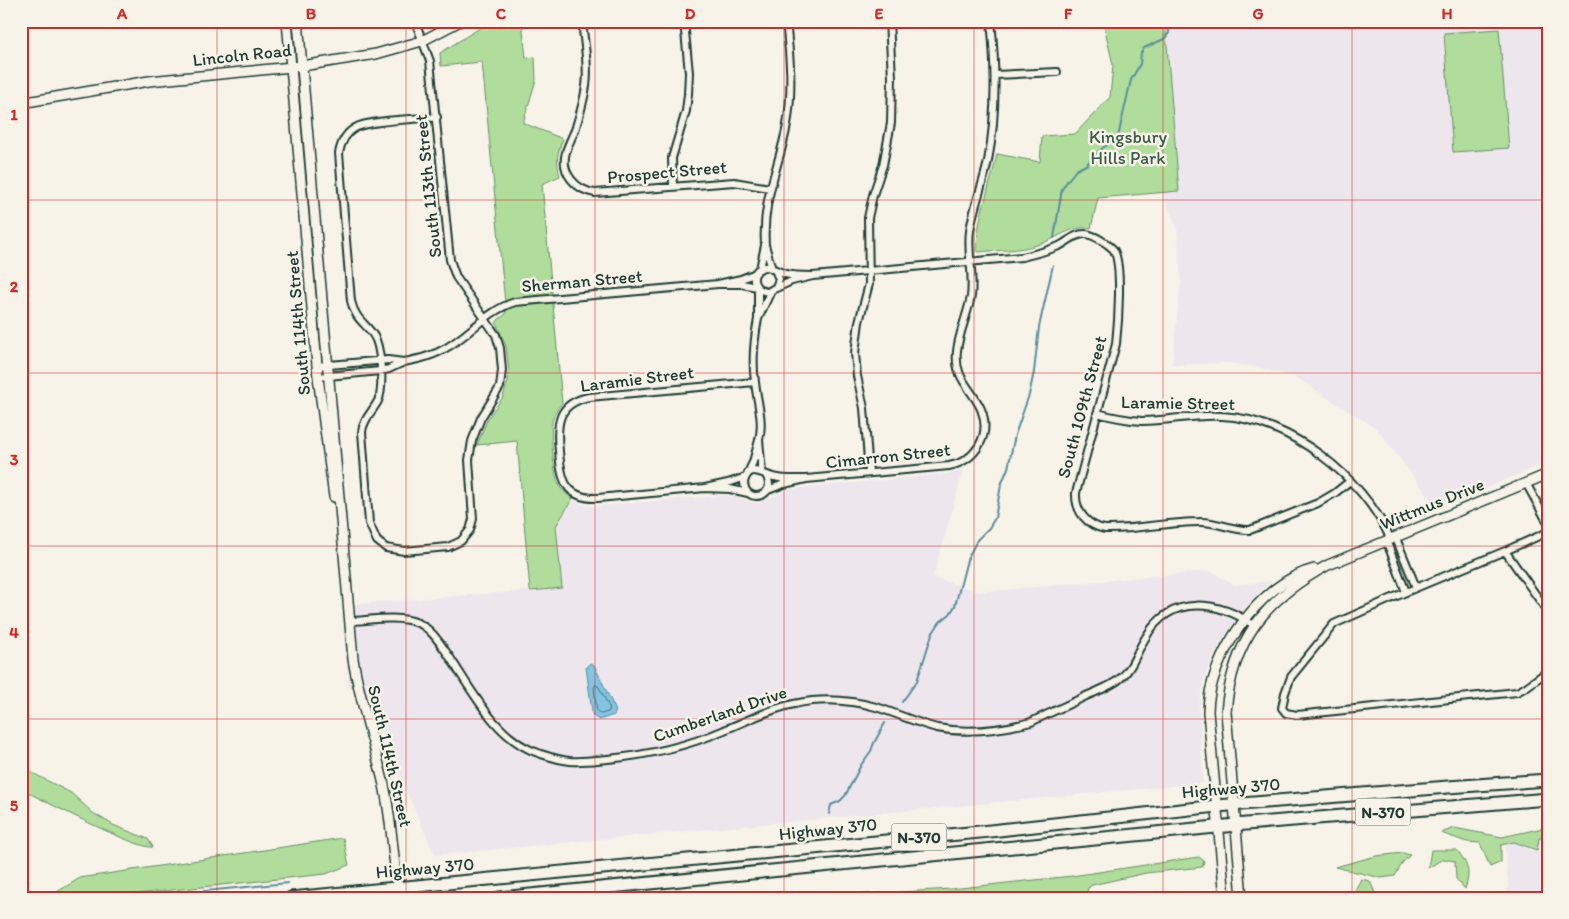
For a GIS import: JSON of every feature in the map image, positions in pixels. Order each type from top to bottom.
[{"type":"highway","name":"Highway 370","points":[[290,898],[398,893],[1217,806],[1548,780]]},
{"type":"highway","name":"Highway 370","points":[[499,898],[1236,825],[1548,799]]},
{"type":"street","name":"South 114th Street","points":[[287,21],[318,377],[350,621]]},
{"type":"street","name":"South 114th Street","points":[[298,21],[353,659],[357,684],[384,784],[389,810],[398,893]]},
{"type":"street","name":"South 113th Street","points":[[380,371],[381,388],[379,398],[364,423],[362,432],[368,523],[374,537],[386,548],[404,551],[448,547],[461,542],[466,536],[473,519],[469,468],[471,448],[478,426],[498,393],[502,378],[499,344],[496,335],[456,277],[450,260],[430,61],[415,21]]},
{"type":"street","name":"Lincoln Road","points":[[21,103],[149,81],[302,66],[376,54],[422,41],[460,21]]},
{"type":"street","name":"Prospect Street","points":[[582,21],[587,79],[576,128],[565,153],[565,165],[570,179],[581,189],[595,193],[734,182],[770,188]]},
{"type":"street","points":[[673,186],[672,158],[686,110],[688,94],[689,73],[684,21]]},
{"type":"street","points":[[748,493],[744,486],[759,440],[762,420],[755,382],[754,350],[758,319],[757,288],[754,280],[765,245],[765,212],[786,126],[790,98],[791,72],[786,21]]},
{"type":"street","points":[[869,473],[864,408],[856,362],[857,330],[868,290],[868,218],[873,195],[883,166],[891,123],[892,77],[889,21]]},
{"type":"street","points":[[758,271],[766,267],[792,275],[813,276],[970,261],[970,232],[992,139],[995,109],[996,75],[991,21]]},
{"type":"street","points":[[996,75],[1057,72]]},
{"type":"street","points":[[380,371],[378,348],[374,336],[357,318],[351,301],[339,159],[342,143],[349,132],[358,126],[370,123],[437,118]]},
{"type":"street","name":"South 109th Street","points":[[970,261],[1036,254],[1061,245],[1074,236],[1086,234],[1102,240],[1114,250],[1117,264],[1118,324],[1116,344],[1076,496],[1079,510],[1090,524],[1099,528],[1110,529],[1204,522],[1243,530],[1253,529],[1318,503],[1350,481]]},
{"type":"street","points":[[758,319],[772,290],[778,285],[779,279],[773,269],[765,245]]},
{"type":"street","name":"Cimarron Street","points":[[768,490],[806,479],[956,465],[969,459],[982,441],[985,424],[982,413],[963,381],[957,359],[958,342],[971,298],[972,278],[970,261]]},
{"type":"street","name":"Sherman Street","points":[[718,284],[741,279],[758,271]]},
{"type":"street","points":[[757,288],[765,292],[792,281],[813,276]]},
{"type":"street","name":"Sherman Street","points":[[318,377],[389,370],[404,362],[427,356],[446,348],[504,306],[523,301],[718,284],[742,284],[757,288]]},
{"type":"street","name":"Sherman Street","points":[[317,366],[379,361],[404,362]]},
{"type":"street","name":"Laramie Street","points":[[705,488],[598,498],[585,497],[574,492],[563,479],[557,430],[561,416],[570,404],[581,398],[755,382]]},
{"type":"street","name":"Laramie Street","points":[[1097,413],[1136,420],[1214,415],[1254,421],[1284,433],[1330,462],[1350,481],[1382,522],[1391,538]]},
{"type":"street","points":[[705,488],[731,489],[758,496],[764,494],[768,490],[770,482],[764,474],[759,440]]},
{"type":"street","points":[[705,488],[728,483],[757,471],[764,474]]},
{"type":"street","name":"Cimarron Street","points":[[764,474],[781,478],[806,479]]},
{"type":"street","name":"Wittmus Drive","points":[[1242,898],[1226,720],[1228,689],[1232,670],[1249,634],[1264,614],[1290,588],[1307,576],[1391,538],[1548,474]]},
{"type":"street","points":[[1526,483],[1535,503],[1548,523]]},
{"type":"street","points":[[1548,532],[1416,587],[1334,624],[1291,677],[1282,708],[1286,714],[1297,715],[1517,692],[1548,671]]},
{"type":"street","points":[[1391,538],[1416,587]]},
{"type":"street","points":[[1391,538],[1406,592]]},
{"type":"street","points":[[1505,551],[1548,612]]},
{"type":"street","name":"Wittmus Drive","points":[[1225,898],[1208,699],[1212,681],[1245,619],[1266,595],[1286,580],[1303,571],[1328,565]]},
{"type":"street","name":"Cumberland Drive","points":[[350,621],[402,619],[419,624],[434,636],[487,712],[509,737],[538,753],[570,761],[632,756],[679,747],[694,743],[752,717],[782,707],[812,701],[859,703],[935,727],[954,730],[978,731],[1016,726],[1031,722],[1117,681],[1134,662],[1144,639],[1151,629],[1159,620],[1179,608],[1213,606],[1224,609],[1255,626]]},
{"type":"shaded area","points":[[1165,21],[1548,21],[1548,462],[1435,510],[1430,498],[1377,429],[1295,377],[1256,367],[1228,363],[1172,365],[1181,278],[1177,227],[1163,192],[1179,191]]},
{"type":"shaded area","points":[[964,469],[933,577],[979,592],[1211,571],[1234,585],[1272,581],[1243,609],[1214,655],[1204,680],[1199,706],[1203,783],[435,855],[360,688],[349,689],[341,605],[562,588],[556,526],[572,500],[594,506],[729,495],[758,503],[789,489],[946,474]]},
{"type":"shaded area","points":[[1548,830],[1548,898],[1509,898],[1504,837]]},
{"type":"green space","points":[[482,21],[522,21],[526,58],[535,57],[536,80],[523,123],[563,139],[558,157],[560,176],[542,184],[562,403],[552,423],[553,455],[559,485],[565,493],[573,498],[556,526],[562,588],[530,591],[517,441],[477,445],[488,418],[503,397],[508,381],[509,372],[506,346],[496,323],[506,314],[482,62],[441,66],[440,53],[483,26]]},
{"type":"green space","name":"Kingsbury Hills Park","points":[[1103,21],[1165,21],[1179,191],[1098,198],[1091,228],[1076,229],[1030,247],[977,251],[981,214],[997,154],[1040,162],[1042,136],[1075,134],[1110,97],[1113,65]]},
{"type":"green space","points":[[1499,29],[1509,148],[1453,152],[1444,33]]},
{"type":"green space","points":[[21,767],[71,793],[93,813],[113,825],[148,839],[153,847],[144,846],[110,833],[21,789]]},
{"type":"green space","points":[[1548,827],[1548,839],[1539,838],[1537,850],[1514,842],[1501,845],[1501,862],[1490,867],[1480,843],[1467,842],[1441,833],[1454,828],[1502,837]]},
{"type":"green space","points":[[343,838],[349,865],[326,874],[97,898],[47,898],[80,878]]},
{"type":"green space","points":[[1431,850],[1457,850],[1467,868],[1468,877],[1465,889],[1456,879],[1455,861],[1443,859],[1428,868]]},
{"type":"green space","points":[[1403,853],[1410,855],[1403,862],[1395,876],[1381,878],[1335,867],[1376,856]]},
{"type":"green space","points":[[1199,857],[1204,861],[1202,867],[1146,873],[1092,885],[1088,888],[1086,898],[801,898],[951,889],[1072,876]]},
{"type":"green space","points":[[1361,879],[1370,881],[1375,893],[1373,898],[1356,898],[1355,890]]},
{"type":"water","points":[[590,663],[594,665],[616,711],[614,715],[599,720],[593,716],[592,712],[586,667]]},
{"type":"waterway","points":[[1054,238],[1062,189],[1076,170],[1086,165],[1096,154],[1118,137],[1131,80],[1140,64],[1141,53],[1144,48],[1164,39],[1169,33],[1169,21]]},
{"type":"waterway","points":[[902,702],[917,681],[932,634],[955,606],[967,560],[977,540],[989,528],[995,518],[1001,485],[1008,468],[1015,435],[1029,395],[1034,372],[1039,327],[1053,265]]},
{"type":"waterway","points":[[829,814],[831,805],[840,801],[845,796],[885,723]]},
{"type":"waterway","points":[[132,898],[288,883]]}]
